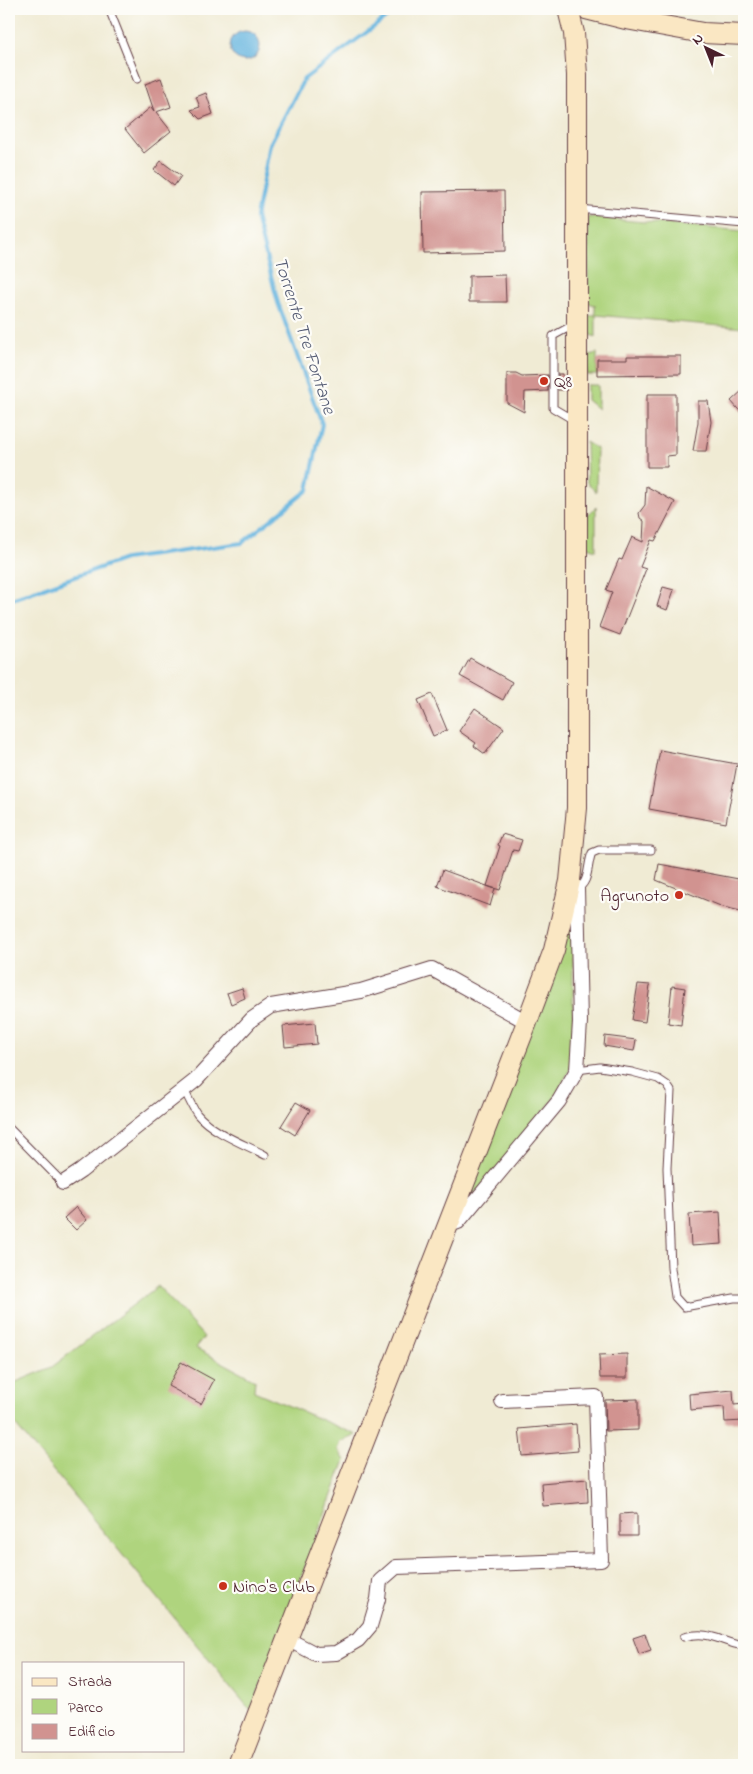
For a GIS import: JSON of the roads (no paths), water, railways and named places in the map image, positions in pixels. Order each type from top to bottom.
[{"type":"main road","points":[[238,1765],[527,1022],[554,950],[574,884],[577,808],[576,324],[578,209],[577,75],[574,33],[568,9]]},
{"type":"main road","points":[[586,9],[626,19],[703,33],[744,35]]},
{"type":"street","points":[[448,1226],[458,1222],[559,1101],[577,1070],[580,1022],[574,884]]},
{"type":"street","points":[[63,1183],[81,1171],[196,1080],[252,1019],[271,1006],[361,990],[432,969],[527,1022]]},
{"type":"street","points":[[287,1639],[316,1654],[336,1653],[358,1640],[370,1626],[378,1599],[380,1581],[396,1567],[601,1560],[596,1397],[502,1401]]},
{"type":"lane","points":[[109,9],[138,79]]},
{"type":"lane","points":[[578,209],[744,224]]},
{"type":"lane","points":[[574,884],[582,886],[585,882],[589,859],[592,853],[599,850],[651,850]]},
{"type":"lane","points":[[577,1070],[600,1067],[616,1069],[658,1079],[668,1085],[671,1091],[671,1104],[666,1168],[670,1268],[675,1298],[684,1307],[744,1298]]},
{"type":"lane","points":[[184,1089],[194,1108],[205,1121],[228,1137],[266,1155]]},
{"type":"lane","points":[[9,1128],[63,1183]]},
{"type":"lane","points":[[684,1637],[697,1634],[708,1635],[744,1646]]},
{"type":"water","points":[[245,31],[251,32],[259,40],[259,52],[251,60],[245,61],[239,60],[231,52],[230,46],[231,40],[239,32]]},
{"type":"waterway","name":"Torrente Tre Fontane","points":[[9,600],[125,559],[242,543],[308,490],[322,424],[278,303],[256,217],[270,144],[304,79],[398,9]]},
{"type":"place","name":"Q8","points":[[544,381]]},
{"type":"place","name":"Agrunoto","points":[[679,895]]},
{"type":"place","name":"Nino's Club","points":[[223,1586]]}]
